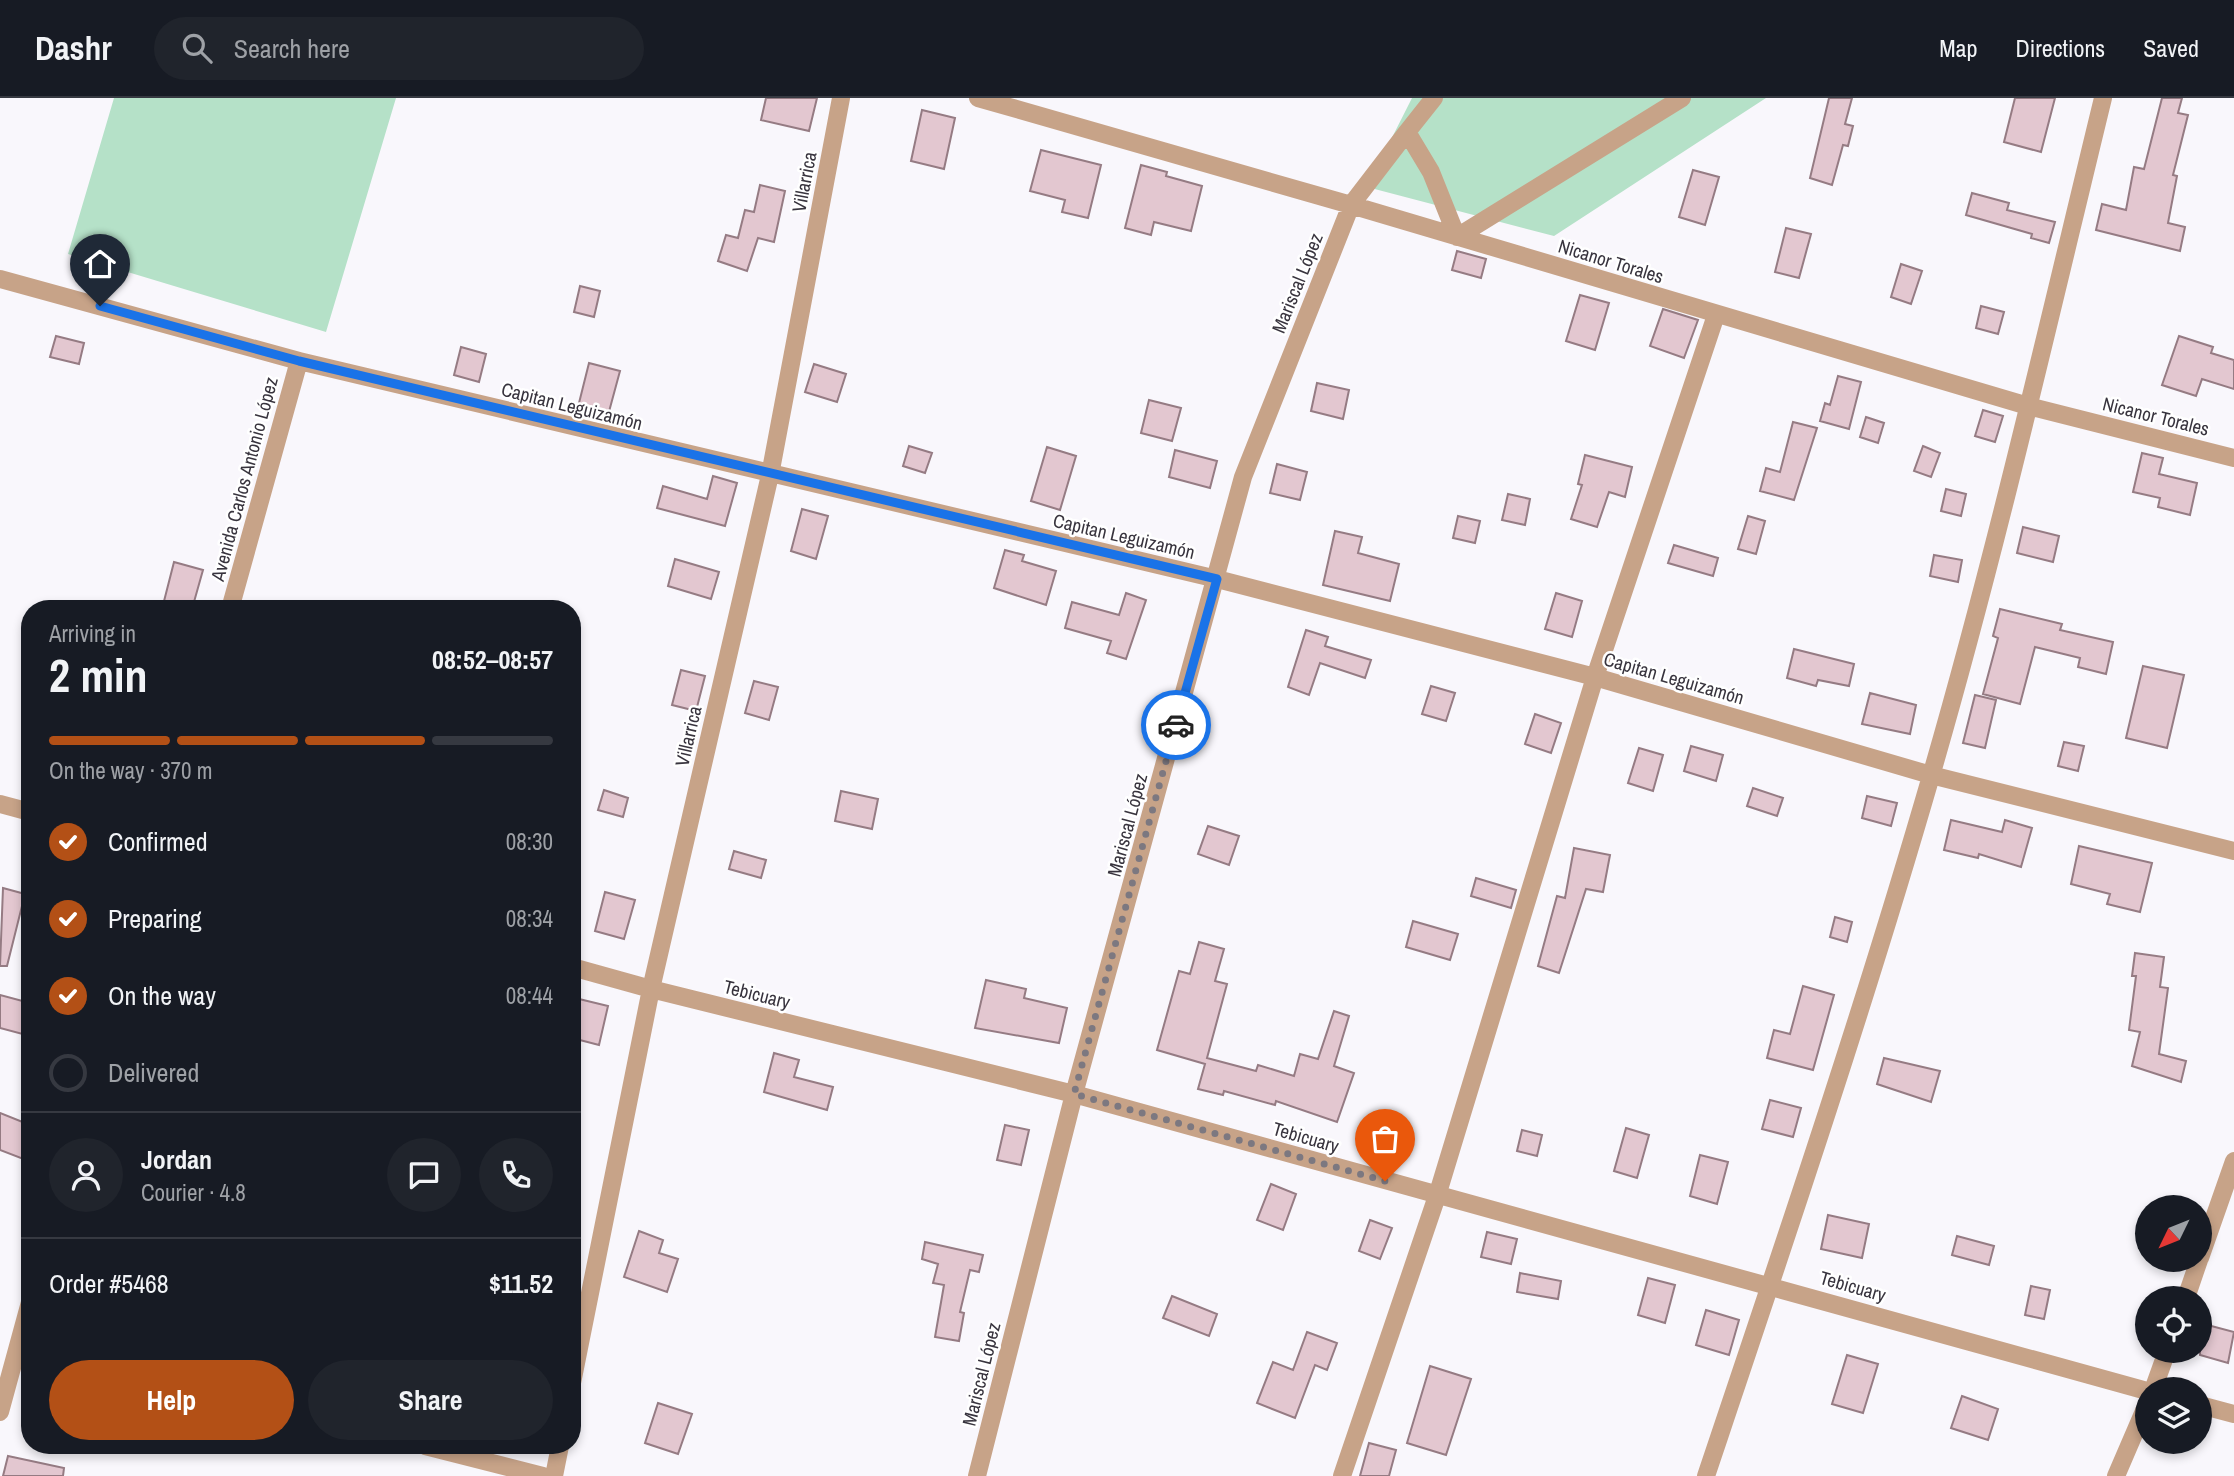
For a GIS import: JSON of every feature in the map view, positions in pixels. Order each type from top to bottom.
[{"type":"street","name":"Villarrica","points":[[581,1338],[651,989],[770,475],[841,98]]},
{"type":"street","name":"Nicanor Torales","points":[[978,98],[1351,205],[2028,406],[2234,457]]},
{"type":"street","name":"Mariscal López","points":[[977,1476],[1074,1094],[1243,477],[1351,205],[1434,98]]},
{"type":"street","points":[[1407,132],[1431,172],[1458,237],[1682,98]]},
{"type":"street","points":[[1706,1476],[1770,1285],[1931,775],[2028,406],[2103,98]]},
{"type":"street","name":"Capitan Leguizamón","points":[[0,279],[299,361],[1217,579],[1595,677],[1931,775],[2234,851]]},
{"type":"street","points":[[1342,1476],[1437,1196],[1595,677],[1716,315]]},
{"type":"street","name":"Avenida Carlos Antonio López","points":[[233,600],[299,361]]},
{"type":"street","points":[[0,804],[21,810]]},
{"type":"street","name":"Tebicuary","points":[[581,970],[1074,1094],[2135,1388]]},
{"type":"street","points":[[2212,1223],[2234,1161]]},
{"type":"street","points":[[0,1336],[21,1341]]},
{"type":"street","points":[[0,1412],[21,1351]]},
{"type":"street","points":[[2212,1408],[2234,1414]]},
{"type":"street","points":[[2116,1476],[2135,1432]]},
{"type":"street","points":[[456,1454],[543,1476]]},
{"type":"street","points":[[554,1476],[558,1454]]},
{"type":"green space","points":[[114,98],[396,98],[326,332],[68,254]]},
{"type":"green space","points":[[1412,98],[1766,98],[1554,236],[1367,187]]},
{"type":"building","points":[[766,98],[817,98],[809,131],[761,120]]},
{"type":"building","points":[[1829,98],[1852,98],[1845,124],[1853,126],[1848,146],[1843,145],[1832,185],[1810,178]]},
{"type":"building","points":[[2015,98],[2055,98],[2041,152],[2004,142]]},
{"type":"building","points":[[2162,98],[2182,98],[2178,113],[2188,115],[2173,175],[2177,176],[2168,223],[2185,227],[2180,251],[2096,230],[2102,204],[2126,210],[2134,167],[2144,169]]},
{"type":"building","points":[[922,110],[955,118],[944,169],[911,161]]},
{"type":"building","points":[[1041,150],[1101,165],[1088,218],[1062,212],[1065,200],[1030,191]]},
{"type":"building","points":[[1141,165],[1167,172],[1166,176],[1202,186],[1191,231],[1154,222],[1151,235],[1125,228]]},
{"type":"building","points":[[1693,170],[1719,177],[1705,225],[1679,217]]},
{"type":"building","points":[[760,185],[785,191],[774,242],[758,238],[747,271],[718,261],[726,235],[738,238],[745,210],[754,212]]},
{"type":"building","points":[[1972,193],[2009,203],[2007,210],[2055,222],[2049,243],[2031,238],[2032,234],[1966,215]]},
{"type":"building","points":[[1786,228],[1811,234],[1799,278],[1775,272]]},
{"type":"building","points":[[1457,251],[1486,259],[1481,278],[1452,270]]},
{"type":"building","points":[[1901,264],[1922,271],[1911,304],[1891,297]]},
{"type":"building","points":[[580,286],[600,291],[594,317],[574,312]]},
{"type":"building","points":[[1580,295],[1609,303],[1595,350],[1566,341]]},
{"type":"building","points":[[1981,306],[2004,312],[1998,334],[1976,328]]},
{"type":"building","points":[[1663,309],[1698,320],[1684,358],[1650,346]]},
{"type":"building","points":[[56,336],[84,343],[79,364],[50,357]]},
{"type":"building","points":[[2179,336],[2213,347],[2211,353],[2234,360],[2234,389],[2202,379],[2196,396],[2162,385]]},
{"type":"building","points":[[461,347],[486,354],[479,382],[454,375]]},
{"type":"building","points":[[589,363],[620,371],[607,419],[577,411]]},
{"type":"building","points":[[814,364],[846,374],[837,402],[805,392]]},
{"type":"building","points":[[1838,376],[1861,382],[1849,429],[1820,421],[1825,403],[1830,405]]},
{"type":"building","points":[[1317,383],[1349,390],[1343,419],[1311,411]]},
{"type":"building","points":[[1149,400],[1181,408],[1172,441],[1141,433]]},
{"type":"building","points":[[1983,410],[2003,416],[1995,442],[1975,436]]},
{"type":"building","points":[[1866,417],[1884,423],[1878,443],[1860,437]]},
{"type":"building","points":[[1793,422],[1817,428],[1794,500],[1760,491],[1766,468],[1780,472]]},
{"type":"building","points":[[909,446],[932,453],[925,473],[903,466]]},
{"type":"building","points":[[1923,446],[1940,453],[1931,477],[1914,471]]},
{"type":"building","points":[[1047,447],[1076,456],[1060,510],[1031,501]]},
{"type":"building","points":[[1175,450],[1217,461],[1210,488],[1169,477]]},
{"type":"building","points":[[2142,453],[2163,458],[2159,474],[2197,483],[2190,515],[2158,507],[2160,498],[2133,492]]},
{"type":"building","points":[[1585,455],[1632,467],[1625,497],[1609,492],[1597,527],[1571,519],[1582,485],[1578,484]]},
{"type":"building","points":[[1277,464],[1307,472],[1300,500],[1270,493]]},
{"type":"building","points":[[713,476],[737,483],[725,526],[657,508],[663,486],[707,499]]},
{"type":"building","points":[[1946,489],[1966,494],[1961,516],[1941,511]]},
{"type":"building","points":[[1508,494],[1530,499],[1525,525],[1502,520]]},
{"type":"building","points":[[802,509],[828,516],[816,559],[791,551]]},
{"type":"building","points":[[1458,516],[1480,521],[1475,543],[1453,538]]},
{"type":"building","points":[[1748,516],[1765,521],[1756,554],[1738,549]]},
{"type":"building","points":[[2023,527],[2059,536],[2053,562],[2017,553]]},
{"type":"building","points":[[1335,531],[1362,537],[1358,553],[1399,564],[1390,601],[1323,585]]},
{"type":"building","points":[[1674,545],[1718,558],[1713,576],[1668,563]]},
{"type":"building","points":[[1005,550],[1024,555],[1022,561],[1056,571],[1046,605],[994,588]]},
{"type":"building","points":[[1934,555],[1962,560],[1958,582],[1930,576]]},
{"type":"building","points":[[675,559],[719,572],[711,599],[668,586]]},
{"type":"building","points":[[174,562],[203,570],[195,600],[164,600]]},
{"type":"building","points":[[1126,593],[1146,600],[1126,659],[1107,653],[1111,641],[1065,628],[1072,602],[1119,615]]},
{"type":"building","points":[[1556,593],[1582,601],[1572,637],[1545,629]]},
{"type":"building","points":[[2000,609],[2062,624],[2060,630],[2113,642],[2106,674],[2078,667],[2080,658],[2035,647],[2020,704],[1983,694],[1998,638],[1993,636]]},
{"type":"building","points":[[1306,630],[1328,637],[1325,646],[1371,660],[1365,678],[1320,663],[1309,695],[1288,687]]},
{"type":"building","points":[[1794,649],[1854,664],[1849,686],[1818,680],[1816,686],[1787,678]]},
{"type":"building","points":[[2143,666],[2184,675],[2167,748],[2126,738]]},
{"type":"building","points":[[681,670],[705,676],[696,711],[672,705]]},
{"type":"building","points":[[754,681],[778,687],[769,720],[745,713]]},
{"type":"building","points":[[1431,686],[1455,693],[1446,721],[1422,714]]},
{"type":"building","points":[[1870,693],[1916,705],[1910,734],[1862,724]]},
{"type":"building","points":[[1975,695],[1996,700],[1985,748],[1963,743]]},
{"type":"building","points":[[1535,714],[1561,723],[1551,753],[1525,744]]},
{"type":"building","points":[[2064,742],[2084,746],[2078,771],[2058,766]]},
{"type":"building","points":[[1691,746],[1723,755],[1716,781],[1684,771]]},
{"type":"building","points":[[1639,748],[1663,755],[1653,791],[1628,783]]},
{"type":"building","points":[[1753,788],[1783,798],[1777,816],[1747,806]]},
{"type":"building","points":[[604,790],[628,798],[623,817],[598,810]]},
{"type":"building","points":[[841,791],[878,799],[872,829],[835,821]]},
{"type":"building","points":[[1867,796],[1897,803],[1891,826],[1862,818]]},
{"type":"building","points":[[1951,820],[2002,832],[2005,820],[2032,828],[2021,867],[1979,854],[1978,858],[1944,850]]},
{"type":"building","points":[[1208,826],[1239,836],[1229,865],[1198,854]]},
{"type":"building","points":[[2079,846],[2152,863],[2140,912],[2107,904],[2110,894],[2071,884]]},
{"type":"building","points":[[1574,848],[1610,855],[1603,892],[1586,889],[1559,973],[1538,966],[1557,896],[1565,898]]},
{"type":"building","points":[[734,851],[766,860],[761,878],[729,869]]},
{"type":"building","points":[[1476,878],[1516,890],[1511,908],[1471,896]]},
{"type":"building","points":[[3,888],[21,893],[21,910],[7,966],[0,966]]},
{"type":"building","points":[[605,892],[635,900],[624,939],[595,931]]},
{"type":"building","points":[[1835,917],[1852,922],[1847,942],[1830,937]]},
{"type":"building","points":[[1413,921],[1458,934],[1450,960],[1406,947]]},
{"type":"building","points":[[1199,942],[1224,949],[1215,981],[1227,984],[1207,1058],[1256,1071],[1258,1065],[1294,1076],[1300,1054],[1318,1059],[1334,1011],[1349,1016],[1334,1066],[1354,1073],[1337,1122],[1276,1101],[1275,1105],[1224,1091],[1223,1095],[1198,1089],[1205,1064],[1157,1050],[1179,971],[1190,974]]},
{"type":"building","points":[[2135,953],[2164,957],[2160,987],[2168,988],[2159,1054],[2186,1061],[2181,1082],[2132,1066],[2140,1032],[2129,1030],[2136,976],[2132,976]]},
{"type":"building","points":[[986,980],[1026,989],[1024,998],[1067,1008],[1059,1043],[975,1028]]},
{"type":"building","points":[[1803,986],[1834,995],[1813,1070],[1767,1058],[1774,1030],[1790,1034]]},
{"type":"building","points":[[0,995],[21,1001],[21,1034],[0,1028]]},
{"type":"building","points":[[581,999],[608,1006],[599,1045],[581,1040]]},
{"type":"building","points":[[774,1053],[799,1060],[794,1077],[833,1087],[827,1110],[764,1092]]},
{"type":"building","points":[[1884,1058],[1940,1071],[1931,1102],[1877,1084]]},
{"type":"building","points":[[1770,1100],[1801,1108],[1793,1137],[1762,1129]]},
{"type":"building","points":[[0,1113],[21,1121],[21,1158],[0,1150]]},
{"type":"building","points":[[1005,1125],[1029,1130],[1021,1165],[997,1160]]},
{"type":"building","points":[[1626,1128],[1649,1135],[1637,1178],[1614,1171]]},
{"type":"building","points":[[1522,1130],[1542,1135],[1537,1156],[1517,1151]]},
{"type":"building","points":[[1700,1155],[1728,1162],[1717,1204],[1690,1196]]},
{"type":"building","points":[[1271,1184],[1296,1194],[1283,1230],[1257,1220]]},
{"type":"building","points":[[1828,1215],[1869,1224],[1862,1258],[1821,1249]]},
{"type":"building","points":[[1370,1220],[1392,1228],[1380,1259],[1359,1251]]},
{"type":"building","points":[[639,1231],[663,1240],[659,1253],[678,1259],[667,1292],[624,1277]]},
{"type":"building","points":[[1487,1232],[1517,1239],[1511,1264],[1481,1257]]},
{"type":"building","points":[[1957,1236],[1994,1246],[1989,1265],[1952,1255]]},
{"type":"building","points":[[925,1242],[983,1255],[979,1272],[970,1270],[960,1312],[964,1313],[959,1341],[935,1337],[944,1285],[933,1283],[938,1264],[922,1259]]},
{"type":"building","points":[[1520,1273],[1561,1281],[1558,1299],[1517,1292]]},
{"type":"building","points":[[1648,1278],[1675,1285],[1665,1323],[1638,1315]]},
{"type":"building","points":[[2031,1286],[2050,1290],[2044,1319],[2025,1315]]},
{"type":"building","points":[[1172,1296],[1217,1314],[1209,1336],[1163,1318]]},
{"type":"building","points":[[1706,1310],[1739,1320],[1729,1355],[1696,1345]]},
{"type":"building","points":[[2212,1326],[2234,1332],[2228,1363],[2212,1358]]},
{"type":"building","points":[[1307,1332],[1337,1343],[1327,1370],[1315,1365],[1295,1418],[1257,1403],[1273,1362],[1293,1370]]},
{"type":"building","points":[[1847,1355],[1878,1364],[1863,1413],[1832,1404]]},
{"type":"building","points":[[1430,1366],[1471,1379],[1446,1455],[1407,1443]]},
{"type":"building","points":[[1962,1396],[1998,1409],[1988,1440],[1951,1428]]},
{"type":"building","points":[[658,1403],[692,1414],[678,1454],[645,1443]]},
{"type":"building","points":[[1369,1443],[1396,1450],[1389,1476],[1360,1476]]},
{"type":"building","points":[[8,1456],[64,1468],[63,1476],[3,1476]]},
{"type":"way so far","points":[[1176,725],[1074,1094],[1385,1181]]},
{"type":"route","points":[[100,306],[299,361],[1217,579],[1176,725]]}]
